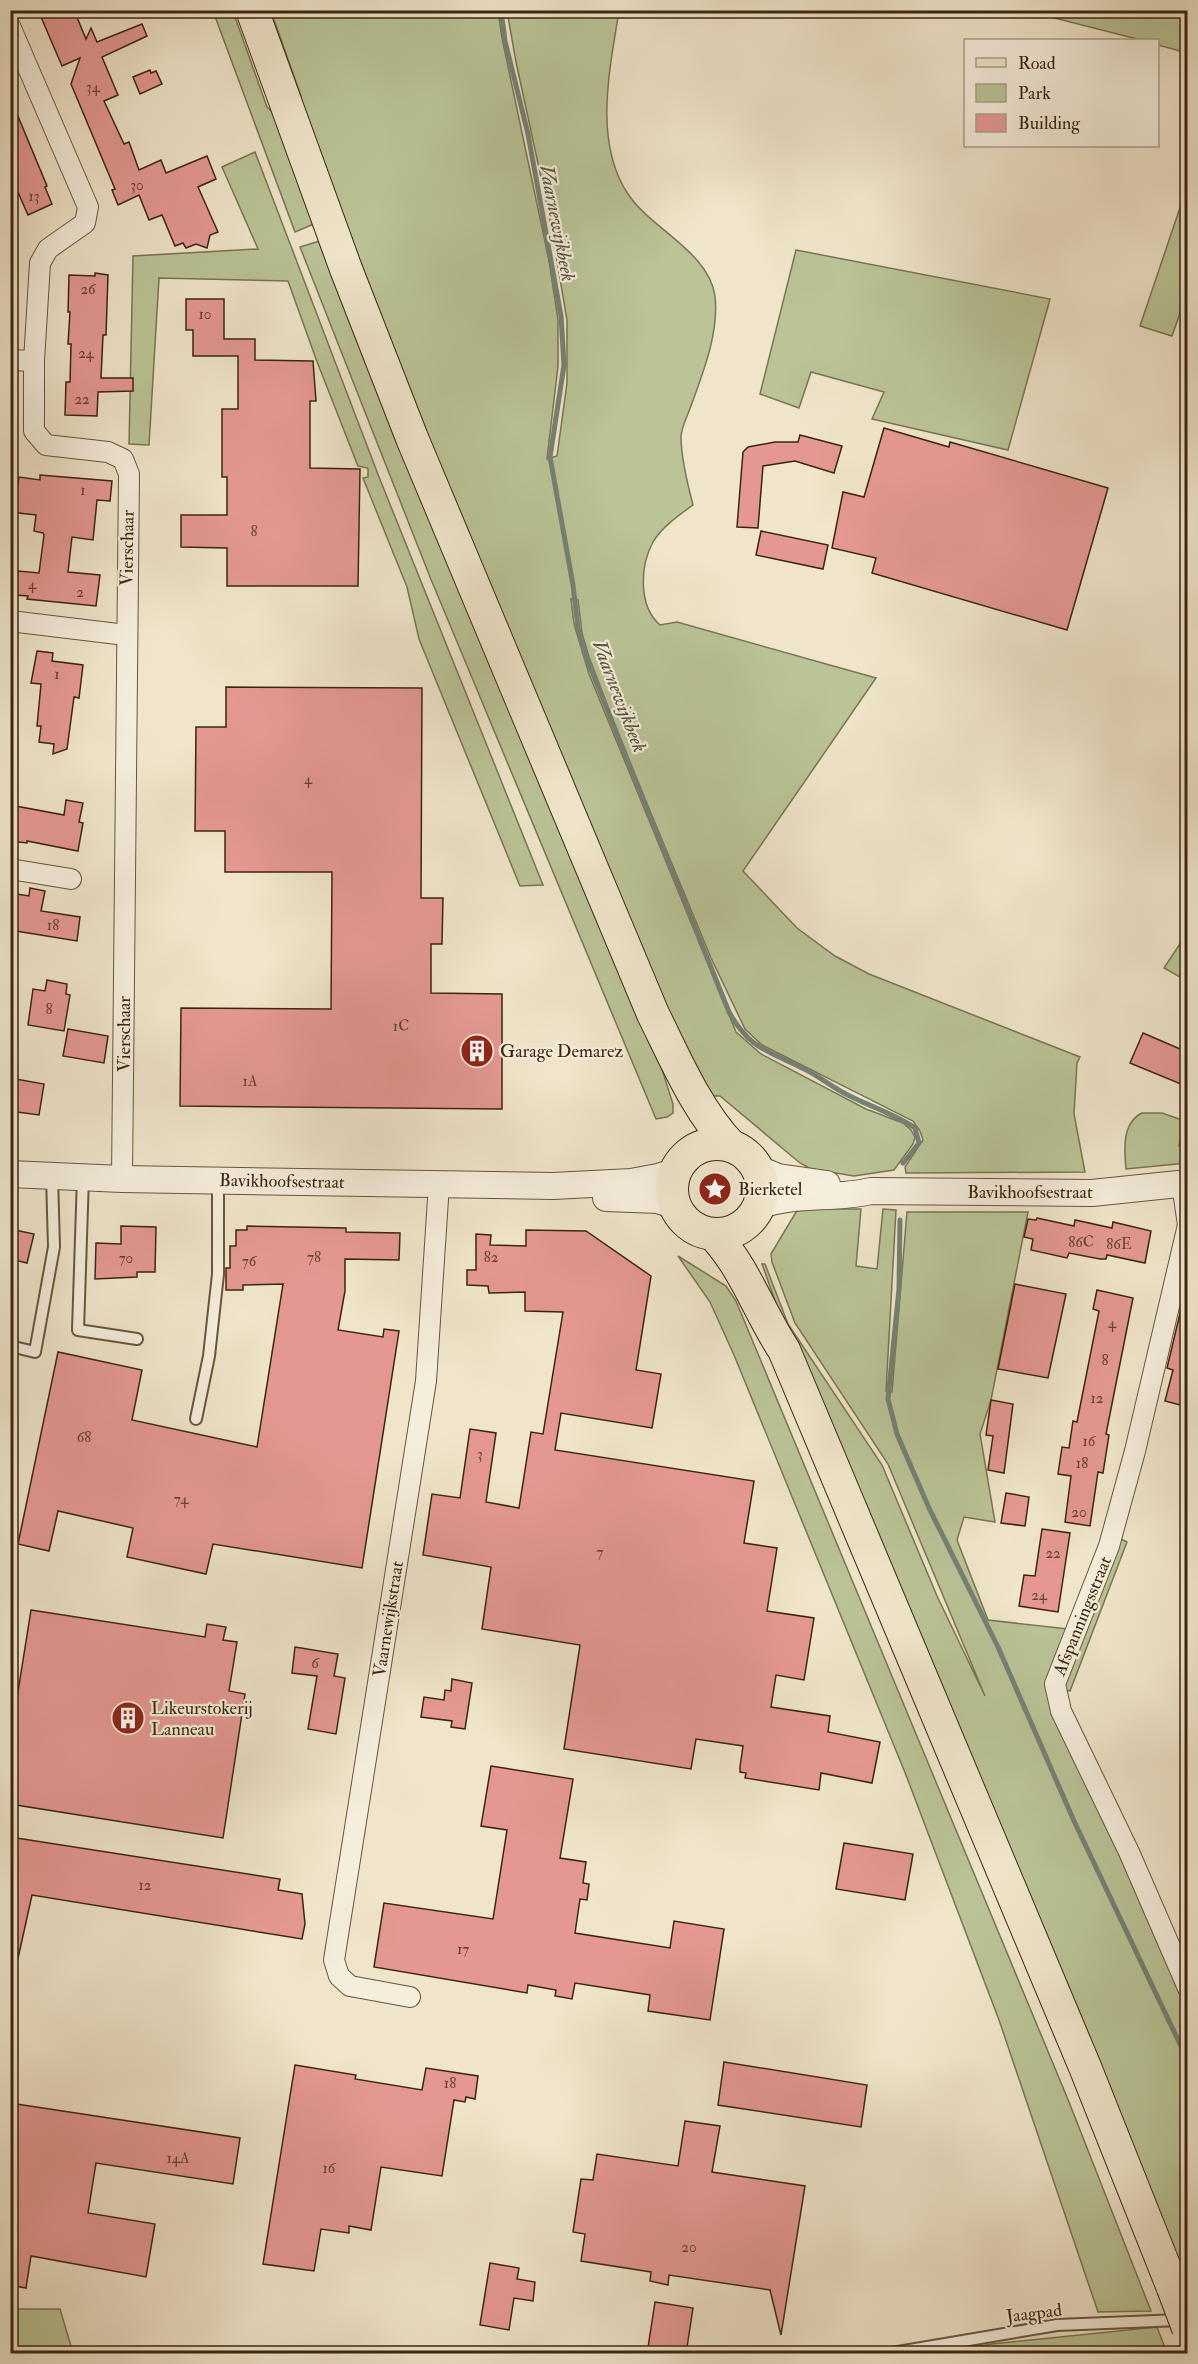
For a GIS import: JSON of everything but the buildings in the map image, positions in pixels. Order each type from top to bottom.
[{"type":"main road","points":[[252,10],[345,269],[412,438],[653,1014],[700,1105],[715,1130],[731,1146]]},
{"type":"main road","points":[[653,1014],[688,1127],[689,1140],[681,1163],[672,1189],[675,1206],[689,1225],[703,1232],[726,1234],[752,1214],[762,1197],[762,1185],[756,1168],[742,1151],[731,1146],[718,1144],[698,1148],[681,1163]]},
{"type":"main road","points":[[752,1214],[757,1264],[779,1328],[784,1350]]},
{"type":"main road","points":[[714,1234],[729,1251],[741,1270],[770,1328],[784,1350],[1085,2067],[1188,2328]]},
{"type":"street","name":"Vierschaar","points":[[10,26],[88,207],[85,223],[48,249],[40,263],[34,361],[34,431],[46,445],[108,452],[123,459],[129,474],[122,1179]]},
{"type":"street","points":[[10,360],[34,361]]},
{"type":"street","points":[[10,621],[126,635]]},
{"type":"street","points":[[10,869],[70,879]]},
{"type":"street","name":"Bavikhoofsestraat","points":[[10,1174],[122,1179],[553,1186],[630,1182],[658,1177],[681,1163]]},
{"type":"street","name":"Bavikhoofsestraat","points":[[756,1168],[778,1177],[856,1186],[872,1191]]},
{"type":"street","name":"Bavikhoofsestraat","points":[[752,1214],[777,1199],[858,1194],[872,1191],[1092,1192],[1185,1183]]},
{"type":"street","name":"Afspanningsstraat","points":[[1185,1183],[1188,1225],[1135,1451],[1109,1546],[1055,1684],[1061,1711],[1129,1852],[1188,1988]]},
{"type":"street","name":"Vaarnewijkstraat","points":[[410,1997],[350,1986],[339,1976],[334,1960],[426,1381],[439,1184]]},
{"type":"street","name":"Bavikhoofsestraat","points":[[553,1186],[595,1198],[658,1200],[675,1206]]},
{"type":"lane","points":[[10,1346],[35,1352],[54,1247],[52,1176]]},
{"type":"lane","points":[[83,1177],[78,1330],[137,1339]]},
{"type":"lane","points":[[196,1419],[209,1356],[218,1274],[218,1180]]},
{"type":"lane","name":"Jaagpad","points":[[886,2354],[1057,2325],[1188,2320]]},
{"type":"green space","points":[[213,11],[236,11],[235,17],[267,107],[278,117],[316,223],[295,232]]},
{"type":"green space","points":[[271,11],[498,11],[549,261],[558,320],[558,366],[547,459],[557,456],[567,383],[567,320],[549,214],[507,11],[619,11],[607,104],[607,128],[617,174],[638,207],[702,266],[710,280],[716,310],[710,351],[681,433],[683,462],[693,505],[661,531],[653,542],[646,562],[643,585],[648,607],[660,625],[677,622],[876,678],[743,871],[797,928],[835,956],[869,974],[1080,1057],[1077,1063],[1074,1114],[1085,1172],[906,1173],[905,1167],[923,1140],[913,1121],[762,1045],[745,1029],[711,958],[621,741],[589,657],[582,633],[578,600],[571,599],[574,624],[589,674],[736,1032],[761,1054],[866,1109],[903,1123],[915,1137],[913,1144],[894,1170],[854,1176],[811,1169],[800,1163],[720,1096],[709,1096],[652,979],[547,734],[300,117],[301,96]]},
{"type":"green space","points":[[1027,11],[1187,11],[1187,53],[1159,45],[1159,39],[1137,39]]},
{"type":"green space","points":[[255,152],[379,477],[543,885],[520,886],[419,639],[407,587],[363,478],[368,477],[368,468],[358,466],[288,281],[159,278],[149,445],[129,444],[133,256],[258,249],[222,167]]},
{"type":"green space","points":[[1187,187],[1187,293],[1172,336],[1140,326]]},
{"type":"green space","points":[[323,240],[658,1057],[673,1104],[673,1113],[667,1117],[656,1119],[430,577],[300,247]]},
{"type":"green space","points":[[796,250],[1050,299],[1008,450],[872,419],[884,392],[811,372],[799,408],[760,394]]},
{"type":"green space","points":[[1187,933],[1187,981],[1164,968]]},
{"type":"green space","points":[[1142,1113],[1162,1113],[1185,1121],[1179,1146],[1187,1146],[1187,1163],[1126,1169],[1125,1145],[1128,1130],[1135,1117]]},
{"type":"green space","points":[[801,1209],[861,1209],[856,1266],[877,1269],[883,1209],[896,1210],[886,1391],[892,1392],[907,1212],[1028,1212],[991,1400],[980,1434],[995,1522],[964,1517],[957,1540],[988,1620],[1068,1629],[1106,1532],[1127,1542],[1070,1691],[1049,1685],[1187,1973],[1187,2285],[783,1323],[762,1264],[765,1264],[788,1324],[882,1465],[937,1596],[985,1696],[888,1464],[795,1323],[771,1254],[796,1212]]},
{"type":"green space","points":[[678,1256],[726,1286],[736,1301],[1069,2102],[1151,2311],[1098,2312],[999,2020],[906,1775],[734,1355],[710,1302]]},
{"type":"green space","points":[[11,2309],[60,2309],[73,2353],[11,2353]]},
{"type":"green space","points":[[1157,2327],[1167,2353],[940,2353],[992,2344]]},
{"type":"waterway","name":"Vaarnewijkbeek","points":[[501,10],[505,41],[528,134],[561,316],[564,365],[550,457],[573,585],[578,628],[586,657],[729,1012],[736,1024],[759,1047],[915,1128],[919,1143],[903,1163]]},
{"type":"waterway","points":[[900,1220],[899,1289],[888,1399],[897,1434],[929,1508],[998,1647],[1074,1821],[1188,2061]]},
{"type":"place","name":"Garage Demarez","points":[[477,1051]]},
{"type":"place","name":"Bierketel","points":[[715,1189]]},
{"type":"place","name":"Likeurstokerij Lanneau","points":[[128,1718]]}]
